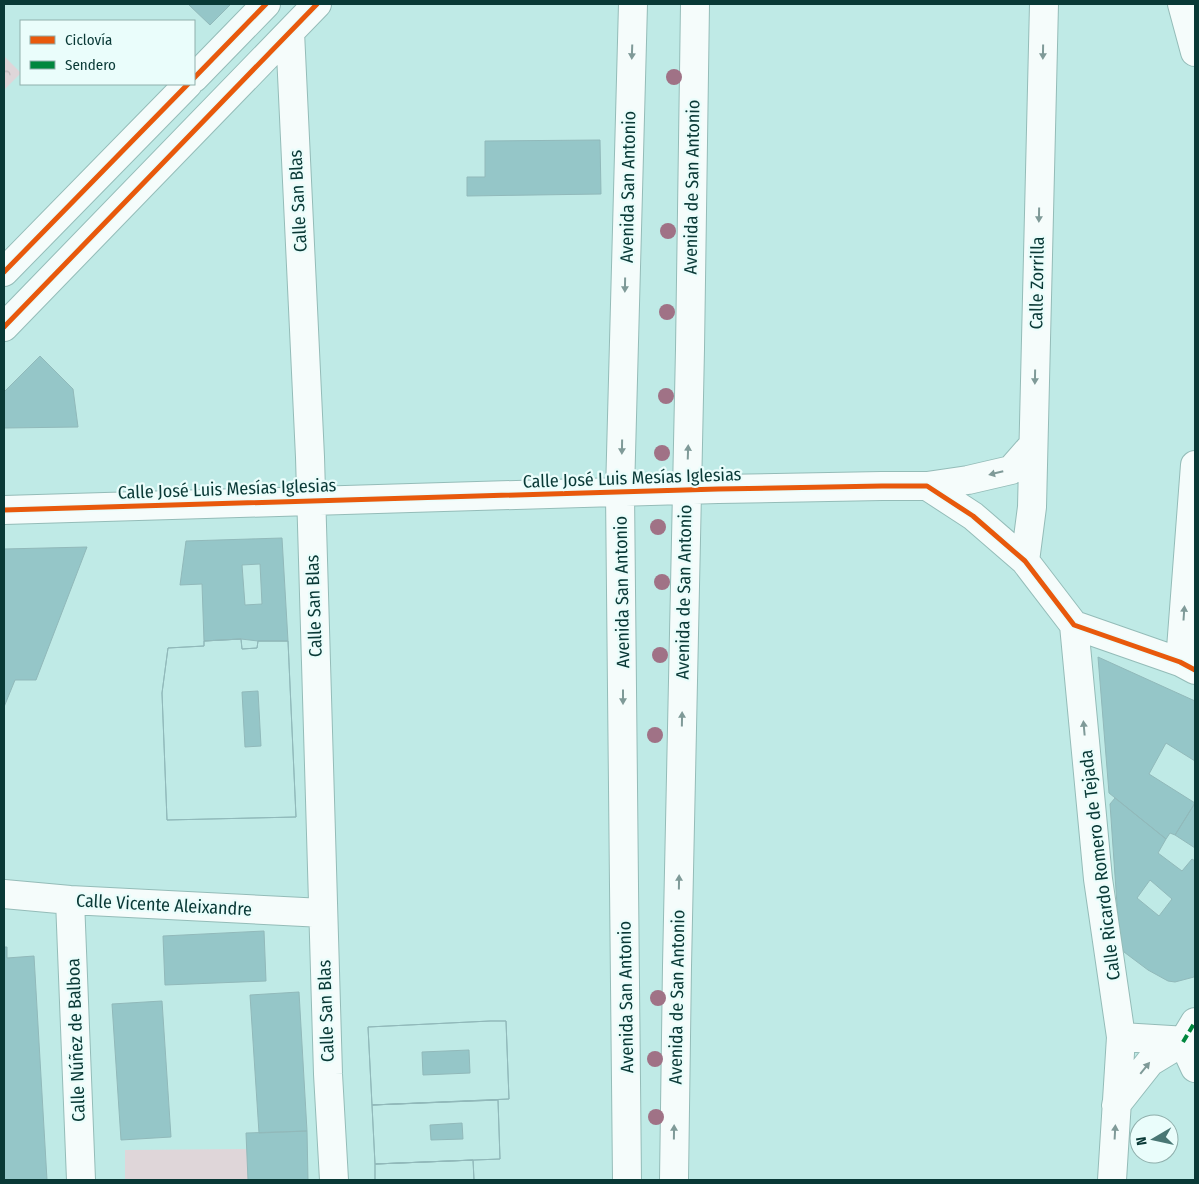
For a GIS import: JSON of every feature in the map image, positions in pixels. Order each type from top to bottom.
[{"type":"street","points":[[195,77],[266,4]]},
{"type":"street","points":[[4,327],[317,4]]},
{"type":"street","name":"Avenida San Antonio","points":[[628,1180],[620,492],[633,4]]},
{"type":"street","name":"Avenida de San Antonio","points":[[674,1180],[695,4]]},
{"type":"street","name":"Calle Zorrilla","points":[[1025,561],[1032,507],[1044,4]]},
{"type":"street","points":[[1182,4],[1195,52]]},
{"type":"street","name":"Calle San Blas","points":[[290,32],[311,500],[328,1074],[334,1180]]},
{"type":"street","points":[[4,272],[187,85]]},
{"type":"street","name":"Calle José Luis Mesías Iglesias","points":[[4,510],[686,490],[927,486],[968,480],[1011,470],[1033,445]]},
{"type":"street","points":[[927,486],[973,516],[1025,561],[1074,625],[1188,666],[1195,465]]},
{"type":"street","name":"Calle Ricardo Romero de Tejada","points":[[1074,625],[1098,879],[1121,1037],[1112,1180]]},
{"type":"street","name":"Calle Vicente Aleixandre","points":[[4,894],[70,900],[324,913]]},
{"type":"street","name":"Calle Núñez de Balboa","points":[[70,900],[81,1180]]},
{"type":"street","points":[[1121,1037],[1191,1035]]},
{"type":"street","points":[[1191,1035],[1195,1068]]},
{"type":"street","points":[[1116,1105],[1150,1062],[1191,1035]]},
{"type":"green space","points":[[5,57],[20,74],[4,90]]},
{"type":"green space","points":[[248,1149],[248,1180],[125,1180],[125,1150]]},
{"type":"building","points":[[188,4],[231,4],[210,25]]},
{"type":"building","points":[[600,140],[601,194],[467,196],[467,177],[485,177],[485,141]]},
{"type":"building","points":[[40,356],[73,389],[78,427],[4,428],[4,392]]},
{"type":"building","points":[[282,538],[288,641],[241,639],[204,641],[202,584],[180,585],[186,541]],"holes":[[[260,564],[262,604],[245,605],[242,565]]]},
{"type":"building","points":[[87,547],[36,680],[15,680],[4,707],[4,549]]},
{"type":"building","points":[[241,639],[242,649],[257,648],[258,641],[288,641],[296,817],[167,820],[162,693],[168,648],[204,646],[204,641]],"holes":[[[258,691],[261,746],[245,747],[242,692]]]},
{"type":"building","points":[[241,639],[242,649],[257,648],[258,641],[288,641],[296,817],[167,820],[162,693],[168,648],[204,646],[204,641]]},
{"type":"building","points":[[1098,657],[1195,701],[1195,761],[1166,743],[1149,774],[1195,803],[1175,835],[1170,833],[1166,839],[1109,793]]},
{"type":"building","points":[[1115,798],[1166,839],[1158,853],[1182,871],[1192,859],[1195,861],[1194,977],[1175,982],[1168,981],[1148,970],[1124,952],[1119,933],[1110,804]],"holes":[[[1150,880],[1172,899],[1159,916],[1137,898]]]},
{"type":"building","points":[[1195,803],[1195,848],[1175,835]]},
{"type":"building","points":[[264,931],[266,981],[165,985],[163,936]]},
{"type":"building","points":[[4,947],[7,947],[7,958],[34,956],[47,1180],[4,1180]]},
{"type":"building","points":[[299,992],[307,1131],[259,1133],[250,995]]},
{"type":"building","points":[[162,1001],[171,1137],[121,1140],[112,1004]]},
{"type":"building","points":[[506,1021],[509,1099],[372,1105],[368,1027]],"holes":[[[469,1050],[470,1073],[423,1075],[422,1052]]]},
{"type":"building","points":[[506,1021],[509,1099],[372,1105],[368,1027]]},
{"type":"building","points":[[498,1100],[500,1159],[375,1164],[372,1105]],"holes":[[[462,1123],[463,1139],[431,1140],[430,1125]]]},
{"type":"building","points":[[498,1100],[500,1159],[375,1164],[372,1105]]},
{"type":"building","points":[[307,1131],[308,1180],[248,1180],[246,1133]]},
{"type":"building","points":[[473,1160],[474,1180],[375,1180],[375,1164]]},
{"type":"building","points":[[473,1160],[474,1180],[375,1180],[375,1164]]},
{"type":"marked path","points":[[1183,1042],[1195,1022]]},
{"type":"cycle path","points":[[195,77],[266,4]]},
{"type":"cycle path","points":[[4,327],[317,4]]},
{"type":"cycle path","points":[[4,272],[187,85]]},
{"type":"cycle path","points":[[4,510],[718,489],[927,486],[973,516],[1025,561],[1074,625],[1180,662],[1195,670]]}]
